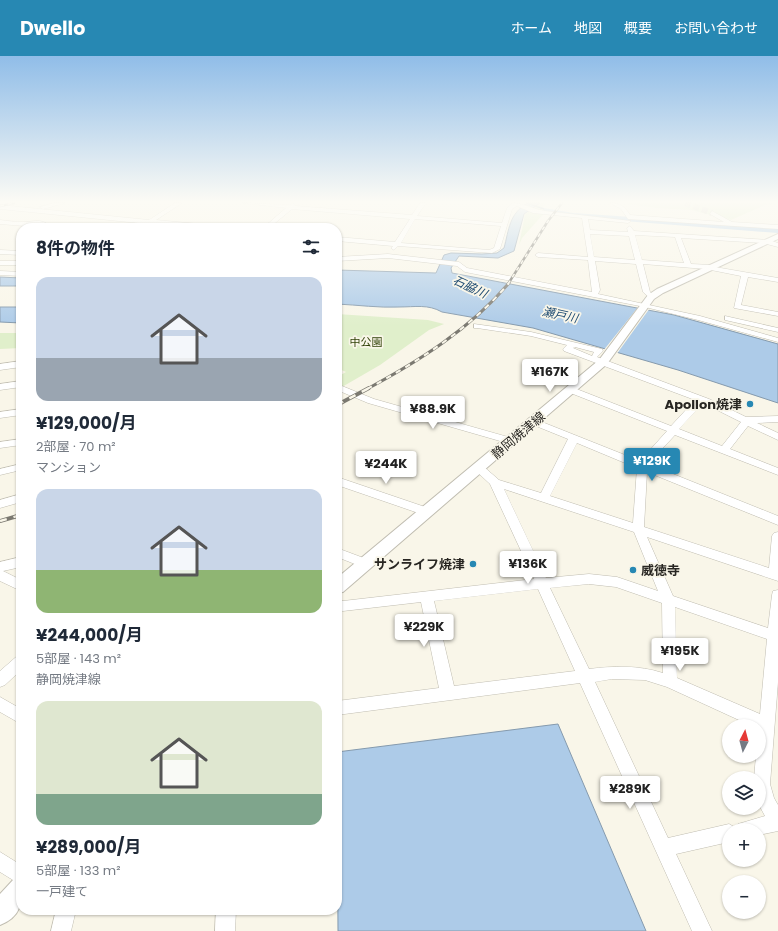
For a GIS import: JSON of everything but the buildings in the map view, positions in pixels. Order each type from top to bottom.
[{"type":"main road","name":"静岡焼津線","points":[[342,583],[571,390],[601,359],[648,302],[660,291],[763,244]]},
{"type":"main road","points":[[0,913],[16,894]]},
{"type":"street","points":[[408,259],[409,256],[394,251],[396,244],[490,252],[497,249],[499,244]]},
{"type":"street","points":[[589,244],[596,290],[594,296]]},
{"type":"street","points":[[635,244],[647,292],[648,302]]},
{"type":"street","points":[[680,244],[688,265]]},
{"type":"street","points":[[0,252],[16,253]]},
{"type":"street","points":[[538,255],[710,267],[778,280]]},
{"type":"street","points":[[342,258],[378,256],[456,264],[468,270],[594,296],[648,302],[778,330]]},
{"type":"street","points":[[0,263],[16,263]]},
{"type":"street","points":[[0,273],[16,274]]},
{"type":"street","points":[[745,274],[737,306],[778,314]]},
{"type":"street","points":[[648,302],[778,340]]},
{"type":"street","points":[[477,326],[531,334],[599,352],[601,359],[701,399],[747,420],[778,437]]},
{"type":"street","points":[[2,360],[16,358]]},
{"type":"street","points":[[0,367],[16,365]]},
{"type":"street","points":[[0,387],[16,385]]},
{"type":"street","points":[[342,390],[511,441]]},
{"type":"street","points":[[571,390],[778,472]]},
{"type":"street","points":[[670,682],[668,599],[638,529],[642,465],[701,399]]},
{"type":"street","points":[[0,415],[16,413]]},
{"type":"street","points":[[747,420],[778,419]]},
{"type":"street","points":[[724,451],[747,420]]},
{"type":"street","points":[[534,422],[778,521]]},
{"type":"street","points":[[544,498],[574,438]]},
{"type":"street","points":[[0,445],[16,443]]},
{"type":"street","points":[[0,472],[16,468]]},
{"type":"street","points":[[479,468],[494,482],[583,677],[702,931]]},
{"type":"street","points":[[494,482],[777,575],[778,536]]},
{"type":"street","points":[[342,483],[427,512]]},
{"type":"street","points":[[0,504],[16,499]]},
{"type":"street","points":[[342,554],[365,563]]},
{"type":"street","points":[[0,567],[16,563]]},
{"type":"street","points":[[0,575],[16,583]]},
{"type":"street","points":[[342,606],[541,584],[589,580],[610,581],[632,586],[774,636]]},
{"type":"street","points":[[766,825],[778,822],[763,793],[762,784],[778,595]]},
{"type":"street","points":[[426,596],[448,694]]},
{"type":"street","points":[[0,680],[16,666]]},
{"type":"street","points":[[342,707],[632,672],[645,674],[670,682],[767,725]]},
{"type":"street","points":[[0,704],[16,714]]},
{"type":"street","points":[[663,848],[722,835]]},
{"type":"street","points":[[0,860],[16,872]]},
{"type":"street","points":[[61,931],[65,915]]},
{"type":"street","points":[[225,931],[226,915]]},
{"type":"green space","name":"中公園","points":[[342,314],[428,320],[444,324],[429,330],[380,365],[342,387],[342,374],[346,372],[342,370]]},
{"type":"green space","points":[[0,333],[16,333],[16,348],[0,349]]},
{"type":"water","points":[[505,244],[516,244],[514,251],[498,258],[459,256],[451,268],[452,273],[674,315],[778,344],[778,403],[678,370],[533,328],[442,312],[437,309],[426,307],[384,307],[342,304],[342,270],[436,273],[444,255],[451,253],[497,253],[504,248]]},
{"type":"water","points":[[0,277],[16,278],[16,286],[0,286]]},
{"type":"water","points":[[0,307],[16,307],[16,323],[0,322]]},
{"type":"water","points":[[558,724],[646,931],[338,931],[338,915],[342,915],[342,751]]},
{"type":"pier","points":[[639,306],[650,308],[616,355],[603,351]]},
{"type":"railway","points":[[508,284],[534,244]]},
{"type":"railway","points":[[367,389],[406,367],[443,343],[478,315],[509,283]]},
{"type":"railway","points":[[342,402],[369,388]]},
{"type":"railway","points":[[0,521],[16,516]]},
{"type":"place","name":"Apollon焼津","points":[[750,404]]},
{"type":"place","name":"サンライフ焼津","points":[[473,564]]},
{"type":"place","name":"威徳寺","points":[[633,570]]},
{"type":"water label","name":"石脇川","points":[[470,287]]},
{"type":"water label","name":"瀬戸川","points":[[560,315]]}]
